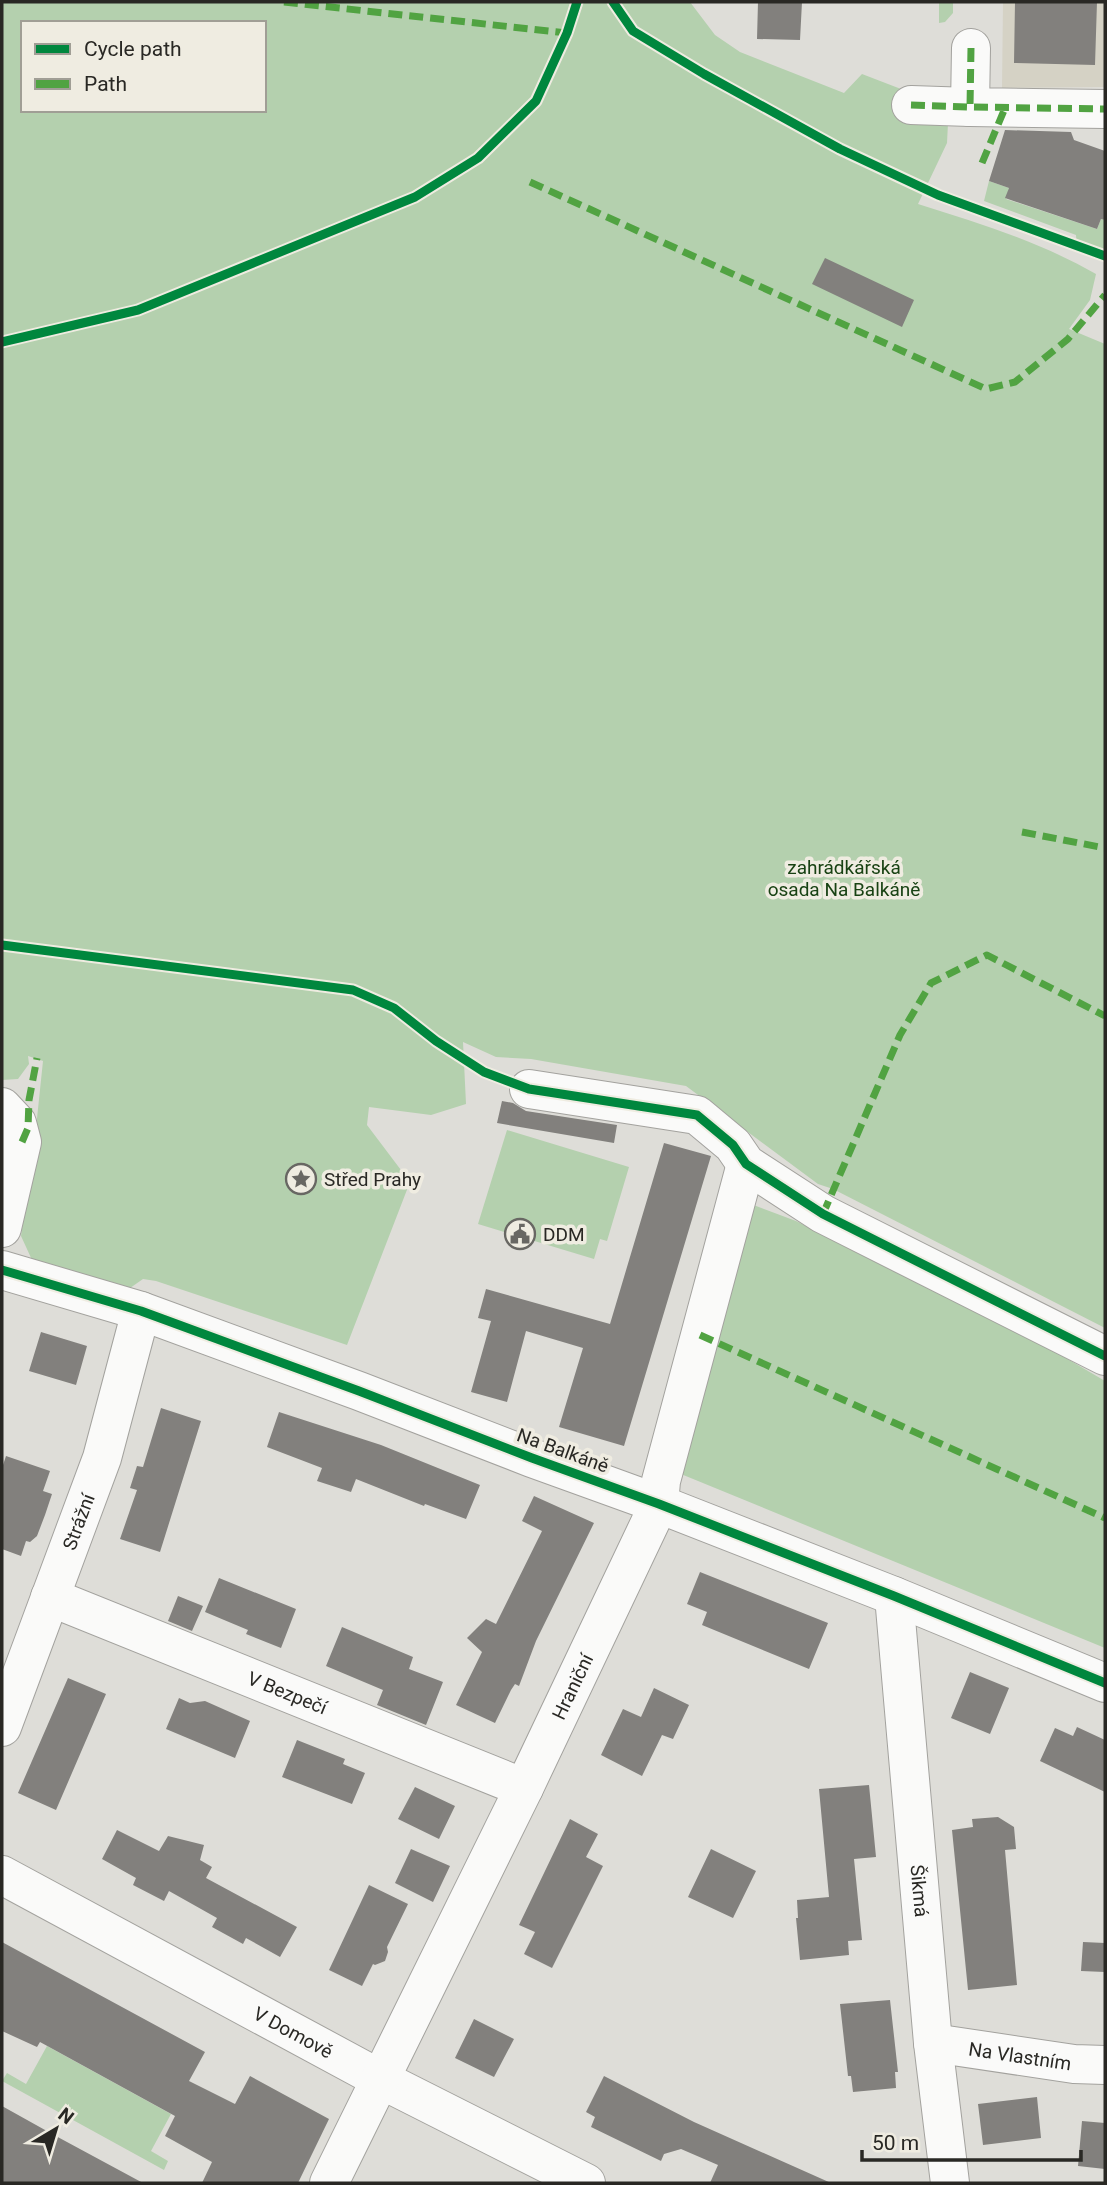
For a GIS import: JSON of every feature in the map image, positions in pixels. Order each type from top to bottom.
[{"type":"street","points":[[970,107],[971,48]]},
{"type":"street","points":[[911,106],[1105,109]]},
{"type":"street","points":[[530,1088],[697,1115],[733,1145],[746,1164],[823,1214],[1105,1356]]},
{"type":"street","points":[[2,1107],[17,1123],[22,1142],[2,1228]]},
{"type":"street","name":"Hraniční","points":[[329,2183],[524,1788],[659,1504],[665,1468],[746,1164]]},
{"type":"street","name":"Na Balkáně","points":[[2,1270],[141,1311],[359,1391],[659,1504],[1105,1684]]},
{"type":"street","name":"Strážní","points":[[2,1727],[102,1458],[141,1311]]},
{"type":"street","name":"V Bezpečí","points":[[50,1597],[524,1788]]},
{"type":"street","name":"Šikmá","points":[[894,1597],[933,2043],[950,2183]]},
{"type":"street","name":"V Domově","points":[[2,1875],[380,2078],[586,2183]]},
{"type":"street","name":"Na Vlastním","points":[[933,2043],[1074,2064],[1105,2066]]},
{"type":"shaded area","points":[[1003,2],[1105,2],[1105,87],[1002,88]]},
{"type":"green space","name":"zahrádkářská osada Na Balkáně","points":[[2,2],[690,2],[715,35],[740,52],[844,93],[862,74],[901,89],[896,115],[948,123],[947,143],[918,204],[1031,243],[1096,274],[1090,300],[1069,329],[1105,344],[1105,1328],[833,1189],[818,1184],[686,1086],[531,1059],[496,1057],[463,1042],[466,1104],[431,1115],[369,1107],[367,1125],[410,1182],[347,1345],[156,1281],[143,1279],[120,1295],[38,1273],[21,1236],[43,1061],[28,1056],[29,1064],[18,1079],[2,1080]]},
{"type":"green space","points":[[939,2],[953,2],[953,13],[945,22],[939,23]]},
{"type":"green space","points":[[989,181],[1009,188],[1006,199],[1097,229],[1101,219],[1105,220],[1105,257],[1077,249],[1076,235],[984,201]]},
{"type":"green space","points":[[507,1130],[629,1167],[607,1241],[600,1239],[594,1259],[478,1224]]},
{"type":"green space","points":[[743,1201],[796,1221],[1042,1344],[1105,1381],[1105,1648],[676,1472]]},
{"type":"green space","points":[[47,2046],[171,2114],[151,2151],[168,2161],[164,2170],[2,2081],[7,2073],[26,2084]]},
{"type":"building","points":[[758,2],[802,2],[800,40],[757,39]]},
{"type":"building","points":[[1015,2],[1097,2],[1095,65],[1014,63]]},
{"type":"building","points":[[1005,130],[1071,132],[1074,140],[1105,151],[1105,220],[1101,219],[1097,229],[1005,198],[1009,188],[989,181]]},
{"type":"building","points":[[825,258],[914,300],[902,327],[812,284]]},
{"type":"building","points":[[502,1101],[513,1103],[526,1111],[617,1125],[614,1143],[497,1123]]},
{"type":"building","points":[[664,1143],[711,1156],[624,1446],[559,1427],[583,1348],[526,1331],[507,1402],[471,1392],[491,1321],[478,1318],[486,1289],[610,1324]]},
{"type":"building","points":[[41,1332],[87,1346],[76,1385],[29,1371]]},
{"type":"building","points":[[161,1408],[201,1421],[160,1552],[120,1539],[137,1490],[130,1488],[137,1466],[143,1467]]},
{"type":"building","points":[[279,1412],[381,1445],[480,1485],[466,1519],[425,1504],[424,1506],[356,1479],[351,1492],[317,1481],[322,1468],[267,1447]]},
{"type":"building","points":[[6,1456],[50,1471],[43,1491],[52,1494],[45,1515],[37,1536],[30,1542],[26,1541],[21,1556],[2,1549],[2,1468]]},
{"type":"building","points":[[534,1496],[594,1523],[536,1641],[519,1686],[515,1684],[511,1690],[495,1723],[456,1705],[482,1652],[467,1638],[486,1619],[496,1624],[542,1531],[522,1521]]},
{"type":"building","points":[[700,1572],[828,1623],[809,1669],[702,1625],[707,1612],[687,1604]]},
{"type":"building","points":[[219,1578],[296,1609],[281,1648],[246,1634],[248,1630],[205,1612]]},
{"type":"building","points":[[178,1596],[203,1606],[192,1631],[168,1621]]},
{"type":"building","points":[[342,1627],[413,1657],[409,1669],[443,1682],[426,1725],[377,1705],[383,1690],[326,1666]]},
{"type":"building","points":[[970,1672],[1009,1688],[990,1734],[951,1718]]},
{"type":"building","points":[[68,1678],[106,1694],[56,1810],[18,1793]]},
{"type":"building","points":[[654,1688],[689,1705],[673,1739],[662,1735],[642,1776],[601,1755],[623,1709],[641,1717]]},
{"type":"building","points":[[179,1698],[190,1703],[205,1701],[250,1721],[235,1758],[166,1729]]},
{"type":"building","points":[[1077,1727],[1105,1740],[1105,1792],[1040,1761],[1055,1728],[1073,1736]]},
{"type":"building","points":[[297,1740],[345,1759],[343,1764],[365,1773],[352,1804],[282,1777]]},
{"type":"building","points":[[869,1785],[876,1857],[854,1859],[862,1940],[848,1941],[849,1955],[800,1960],[797,1900],[829,1897],[819,1789]]},
{"type":"building","points":[[415,1787],[455,1806],[439,1839],[398,1819]]},
{"type":"building","points":[[998,1817],[1014,1827],[1016,1849],[1005,1850],[1017,1985],[968,1990],[952,1830],[973,1827],[972,1819]]},
{"type":"building","points":[[570,1819],[598,1834],[586,1857],[603,1866],[552,1968],[524,1954],[535,1932],[519,1925]]},
{"type":"building","points":[[117,1830],[159,1851],[168,1836],[204,1845],[200,1860],[212,1867],[206,1878],[297,1927],[280,1957],[246,1938],[243,1944],[212,1927],[217,1918],[169,1891],[164,1901],[133,1885],[136,1878],[102,1859]]},
{"type":"building","points":[[411,1849],[450,1866],[433,1902],[395,1883]]},
{"type":"building","points":[[711,1849],[756,1871],[733,1918],[688,1897]]},
{"type":"building","points":[[369,1885],[408,1904],[387,1947],[385,1961],[373,1964],[362,1986],[329,1970]]},
{"type":"building","points":[[2,1942],[205,2052],[189,2081],[235,2104],[250,2076],[329,2119],[298,2183],[202,2183],[212,2162],[165,2136],[175,2116],[40,2042],[37,2047],[2,2031]]},
{"type":"building","points":[[1083,1942],[1105,1943],[1105,1972],[1081,1971]]},
{"type":"building","points":[[890,2000],[898,2072],[895,2072],[896,2088],[853,2092],[851,2076],[848,2076],[840,2004]]},
{"type":"building","points":[[474,2019],[514,2039],[494,2077],[455,2058]]},
{"type":"building","points":[[604,2076],[694,2122],[831,2183],[710,2183],[718,2165],[681,2149],[664,2154],[661,2161],[591,2127],[595,2117],[586,2112]]},
{"type":"building","points":[[1037,2097],[1041,2138],[983,2145],[978,2104]]},
{"type":"building","points":[[2,2106],[54,2135],[143,2183],[2,2183]]},
{"type":"building","points":[[1082,2121],[1105,2123],[1105,2169],[1078,2166]]},
{"type":"marked path","points":[[284,2],[567,33]]},
{"type":"marked path","points":[[971,48],[970,107],[1105,109]]},
{"type":"marked path","points":[[911,105],[970,107]]},
{"type":"marked path","points":[[982,163],[1005,108]]},
{"type":"marked path","points":[[530,182],[986,389],[1015,382],[1068,339],[1105,295]]},
{"type":"marked path","points":[[1022,832],[1105,848]]},
{"type":"marked path","points":[[823,1214],[900,1035],[931,983],[987,955],[1105,1016]]},
{"type":"marked path","points":[[22,1142],[28,1128],[29,1100],[37,1058]]},
{"type":"marked path","points":[[700,1335],[1105,1518]]},
{"type":"cycle path","points":[[2,342],[138,310],[415,197],[478,158],[536,101],[567,33],[577,2]]},
{"type":"cycle path","points":[[613,2],[633,31],[704,74],[840,149],[938,195],[1105,256]]},
{"type":"cycle path","points":[[2,945],[353,990],[394,1008],[436,1041],[484,1072],[529,1089],[697,1115],[733,1145],[746,1164],[823,1214],[1105,1356]]},
{"type":"cycle path","points":[[2,1270],[141,1311],[359,1391],[659,1504],[894,1596],[1105,1683]]},
{"type":"place","name":"Střed Prahy","points":[[301,1179]]},
{"type":"place","name":"DDM","points":[[520,1234]]}]
